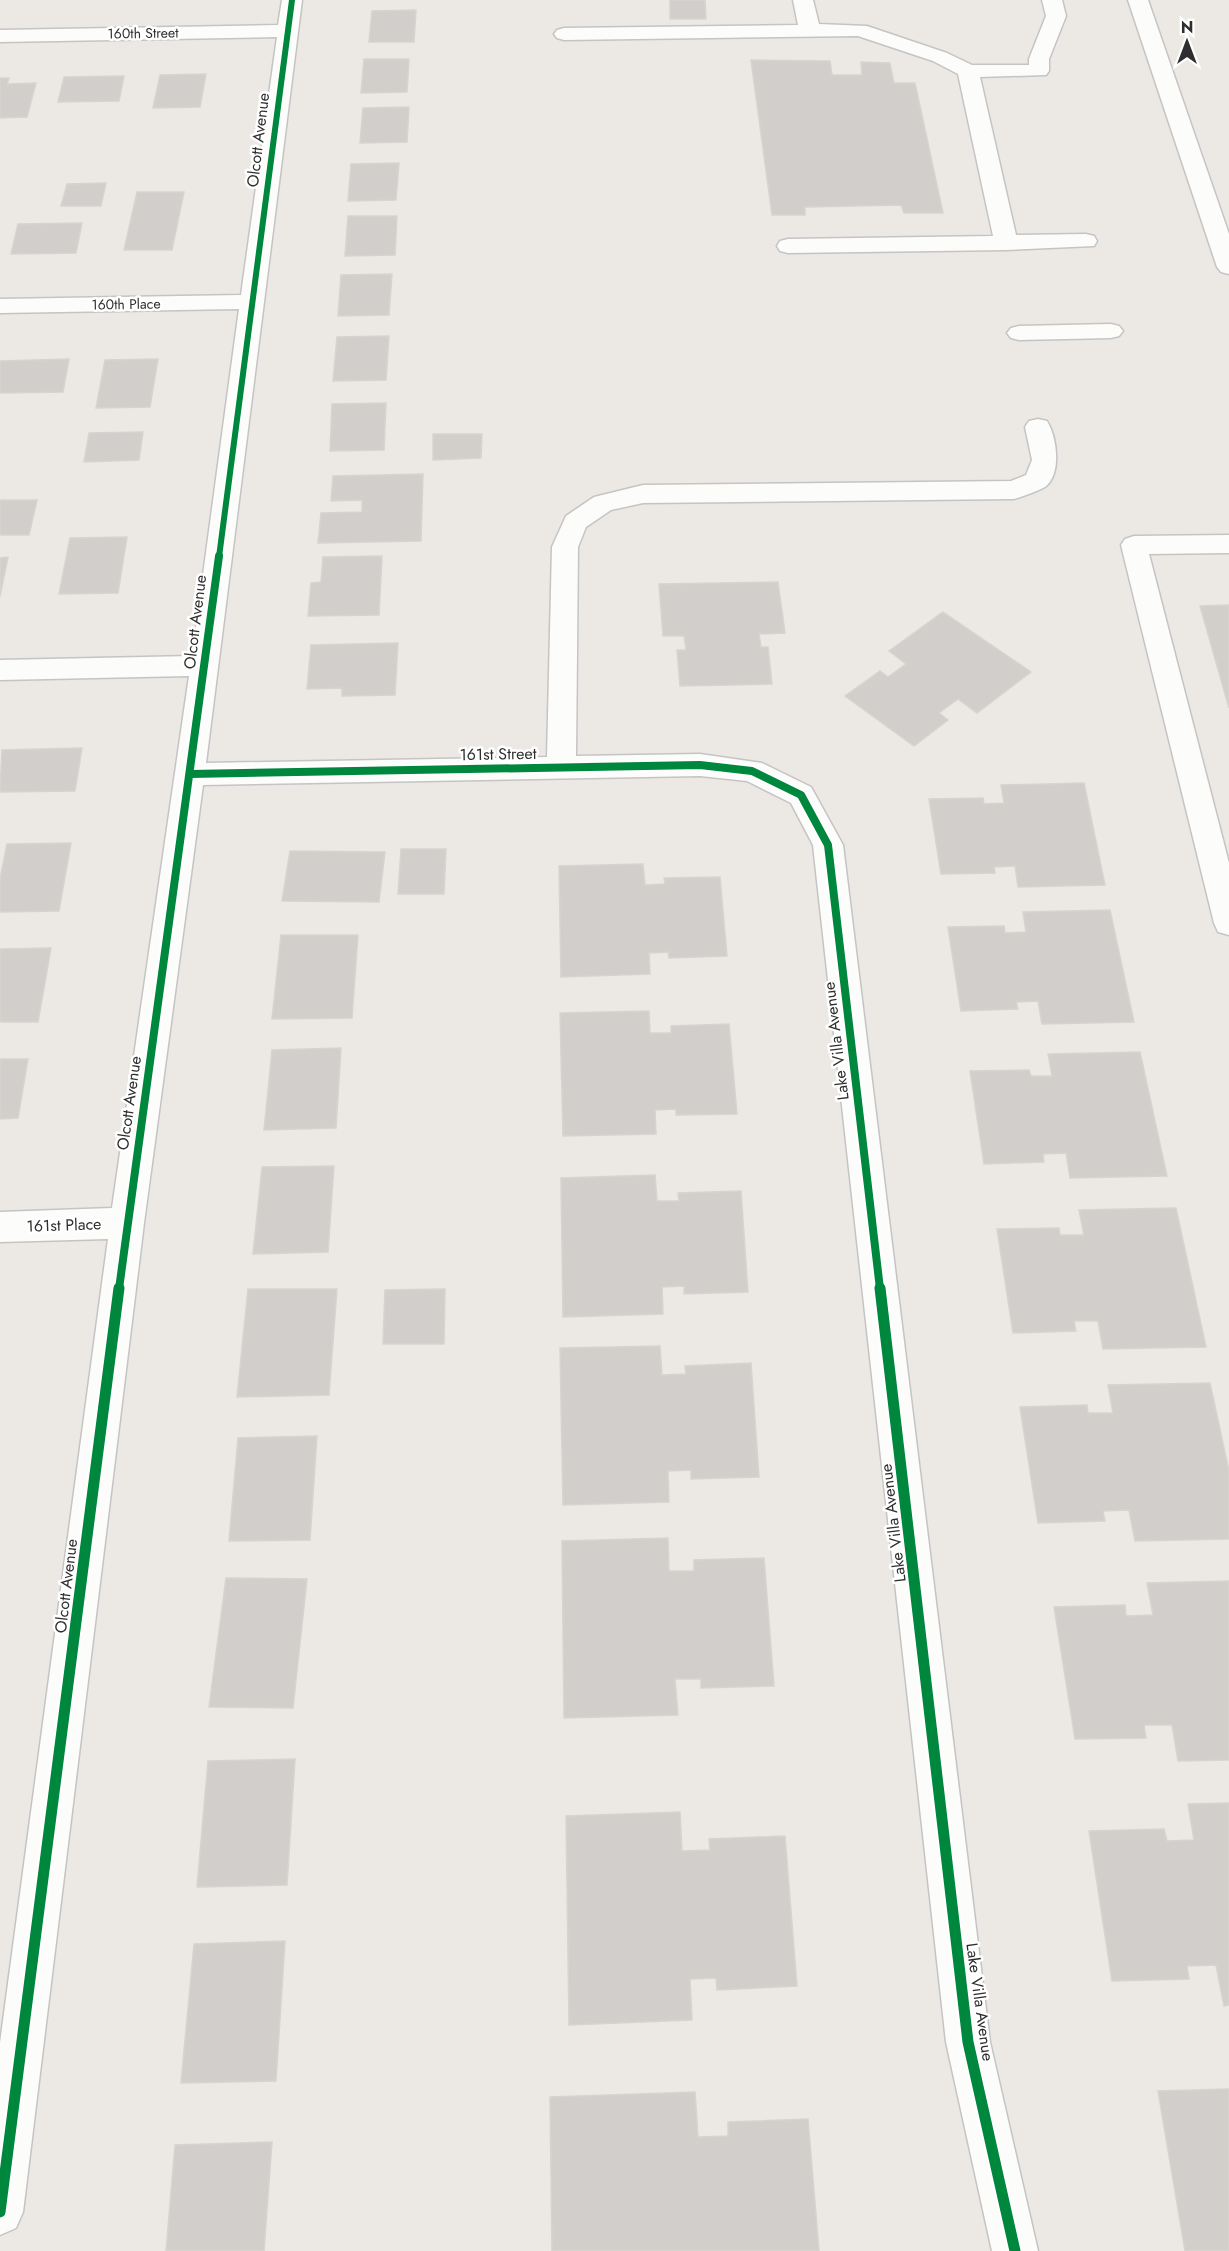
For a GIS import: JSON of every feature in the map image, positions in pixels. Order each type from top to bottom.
[{"type":"street","points":[[803,0],[810,31]]},
{"type":"street","points":[[564,34],[860,30],[940,57],[968,71],[1039,71],[1039,58],[1056,16],[1052,0]]},
{"type":"street","points":[[1138,0],[1229,267]]},
{"type":"street","name":"160th Street","points":[[0,36],[289,15]]},
{"type":"street","name":"Olcott Avenue","points":[[0,2212],[11,2050],[205,666],[289,15]]},
{"type":"street","points":[[968,71],[1006,243]]},
{"type":"street","points":[[788,246],[1086,241]]},
{"type":"street","name":"160th Place","points":[[0,306],[252,302]]},
{"type":"street","points":[[1018,333],[1111,331]]},
{"type":"street","points":[[561,767],[565,546],[575,522],[603,503],[643,494],[1014,490],[1037,480],[1045,460],[1038,427]]},
{"type":"street","points":[[1229,544],[1134,545],[1229,923]]},
{"type":"street","points":[[0,670],[205,666]]},
{"type":"street","name":"161st Street","points":[[190,774],[700,765],[752,771],[801,795]]},
{"type":"street","name":"Lake Villa Avenue","points":[[801,795],[828,844],[968,2042],[1015,2251]]},
{"type":"street","name":"161st Place","points":[[0,1227],[127,1223]]},
{"type":"building","points":[[670,0],[705,0],[706,19],[670,19]]},
{"type":"building","points":[[416,10],[414,42],[369,42],[372,11]]},
{"type":"building","points":[[364,59],[409,59],[407,92],[361,93]]},
{"type":"building","points":[[751,60],[830,61],[832,75],[862,75],[861,62],[890,63],[894,83],[915,83],[943,213],[904,213],[901,205],[805,207],[805,215],[772,215]]},
{"type":"building","points":[[206,74],[200,107],[153,108],[160,75]]},
{"type":"building","points":[[124,76],[119,101],[58,102],[64,77]]},
{"type":"building","points":[[0,78],[9,78],[7,84],[36,83],[27,117],[0,118]]},
{"type":"building","points":[[409,107],[407,142],[360,143],[363,108]]},
{"type":"building","points":[[399,163],[396,200],[348,201],[351,164]]},
{"type":"building","points":[[106,183],[101,206],[61,206],[67,184]]},
{"type":"building","points":[[137,192],[184,192],[172,250],[124,250]]},
{"type":"building","points":[[348,216],[397,216],[395,255],[345,256]]},
{"type":"building","points":[[82,223],[76,253],[11,254],[18,224]]},
{"type":"building","points":[[392,274],[389,315],[338,316],[341,275]]},
{"type":"building","points":[[389,336],[386,380],[333,381],[337,337]]},
{"type":"building","points":[[69,359],[63,392],[0,393],[0,361]]},
{"type":"building","points":[[158,359],[150,407],[96,408],[105,360]]},
{"type":"building","points":[[386,403],[384,450],[330,451],[332,404]]},
{"type":"building","points":[[143,432],[139,460],[84,462],[89,433]]},
{"type":"building","points":[[433,434],[482,434],[481,458],[433,460]]},
{"type":"building","points":[[423,474],[421,541],[318,543],[321,513],[362,512],[362,500],[331,501],[333,476]]},
{"type":"building","points":[[0,500],[37,500],[29,535],[0,535]]},
{"type":"building","points":[[127,537],[118,593],[59,594],[70,538]]},
{"type":"building","points":[[382,556],[379,615],[308,616],[311,583],[321,582],[323,557]]},
{"type":"building","points":[[8,557],[0,596],[0,558]]},
{"type":"building","points":[[778,582],[785,633],[759,634],[761,647],[768,647],[772,684],[680,686],[677,650],[686,650],[684,636],[663,636],[659,584]]},
{"type":"building","points":[[1229,605],[1229,708],[1200,606]]},
{"type":"building","points":[[943,612],[1031,672],[977,713],[958,699],[939,713],[948,720],[914,746],[845,696],[880,671],[888,677],[906,664],[889,651]]},
{"type":"building","points":[[398,643],[395,695],[342,696],[342,688],[307,689],[311,645]]},
{"type":"building","points":[[82,748],[75,791],[0,792],[2,750]]},
{"type":"building","points":[[1084,783],[1105,885],[1018,887],[1015,866],[994,867],[995,873],[941,874],[929,799],[983,798],[984,804],[1004,803],[1001,785]]},
{"type":"building","points":[[71,843],[59,911],[0,912],[0,879],[7,844]]},
{"type":"building","points":[[401,849],[446,849],[444,894],[398,894]]},
{"type":"building","points":[[290,851],[385,852],[379,902],[282,901]]},
{"type":"building","points":[[643,864],[645,885],[665,884],[664,878],[720,877],[727,956],[669,958],[668,952],[649,953],[650,974],[561,977],[559,866]]},
{"type":"building","points":[[1110,910],[1134,1022],[1042,1024],[1038,1001],[1016,1002],[1018,1009],[961,1011],[948,927],[1004,926],[1005,933],[1026,932],[1023,912]]},
{"type":"building","points":[[281,935],[358,935],[352,1018],[272,1019]]},
{"type":"building","points":[[51,948],[38,1022],[0,1022],[0,949]]},
{"type":"building","points":[[649,1011],[650,1033],[671,1033],[671,1026],[729,1024],[737,1114],[676,1115],[676,1109],[655,1110],[656,1134],[563,1136],[560,1013]]},
{"type":"building","points":[[341,1048],[336,1128],[264,1130],[272,1050]]},
{"type":"building","points":[[1140,1052],[1167,1176],[1070,1178],[1066,1153],[1043,1154],[1044,1162],[984,1164],[970,1071],[1029,1070],[1031,1076],[1052,1076],[1048,1054]]},
{"type":"building","points":[[0,1059],[28,1059],[18,1118],[0,1119]]},
{"type":"building","points":[[334,1166],[328,1252],[253,1254],[262,1167]]},
{"type":"building","points":[[655,1175],[657,1201],[679,1201],[678,1193],[741,1191],[748,1292],[684,1294],[684,1286],[662,1287],[663,1314],[563,1317],[561,1178]]},
{"type":"building","points":[[1176,1208],[1206,1347],[1103,1349],[1098,1321],[1074,1321],[1076,1331],[1013,1333],[997,1229],[1059,1228],[1060,1235],[1084,1235],[1079,1210]]},
{"type":"building","points":[[248,1289],[337,1289],[329,1395],[237,1397]]},
{"type":"building","points":[[445,1289],[444,1344],[383,1344],[385,1290]]},
{"type":"building","points":[[660,1346],[662,1375],[686,1374],[685,1366],[751,1363],[759,1477],[691,1479],[691,1470],[668,1471],[669,1502],[563,1505],[560,1348]]},
{"type":"building","points":[[1210,1383],[1229,1471],[1229,1539],[1135,1541],[1129,1510],[1103,1511],[1105,1521],[1038,1523],[1020,1407],[1087,1405],[1088,1413],[1113,1413],[1108,1385]]},
{"type":"building","points":[[317,1436],[310,1540],[229,1541],[238,1438]]},
{"type":"building","points":[[668,1538],[669,1571],[694,1571],[694,1560],[764,1558],[774,1686],[701,1688],[701,1679],[675,1679],[678,1715],[564,1718],[562,1541]]},
{"type":"building","points":[[226,1578],[307,1579],[293,1708],[209,1707]]},
{"type":"building","points":[[1229,1581],[1229,1760],[1178,1761],[1172,1725],[1144,1725],[1146,1738],[1075,1739],[1054,1607],[1125,1605],[1126,1616],[1153,1615],[1147,1583]]},
{"type":"building","points":[[295,1759],[287,1885],[197,1887],[208,1761]]},
{"type":"building","points":[[1229,1803],[1229,2005],[1224,2006],[1216,1965],[1187,1966],[1189,1979],[1112,1981],[1089,1831],[1164,1829],[1167,1841],[1194,1840],[1188,1804]]},
{"type":"building","points":[[680,1812],[682,1851],[710,1850],[709,1839],[785,1836],[797,1986],[717,1990],[716,1978],[690,1979],[692,2020],[569,2025],[566,1816]]},
{"type":"building","points":[[285,1941],[276,2081],[181,2083],[194,1944]]},
{"type":"building","points":[[1229,2089],[1229,2251],[1185,2251],[1158,2091]]},
{"type":"building","points":[[695,2092],[698,2137],[728,2136],[728,2122],[808,2119],[819,2251],[552,2251],[550,2097]]},
{"type":"building","points":[[272,2142],[264,2251],[166,2251],[175,2145]]},
{"type":"cycle path","points":[[0,2212],[127,1223],[190,774],[292,0]]},
{"type":"cycle path","points":[[190,774],[700,765],[752,771],[801,795],[828,845],[968,2042],[1015,2251]]}]
